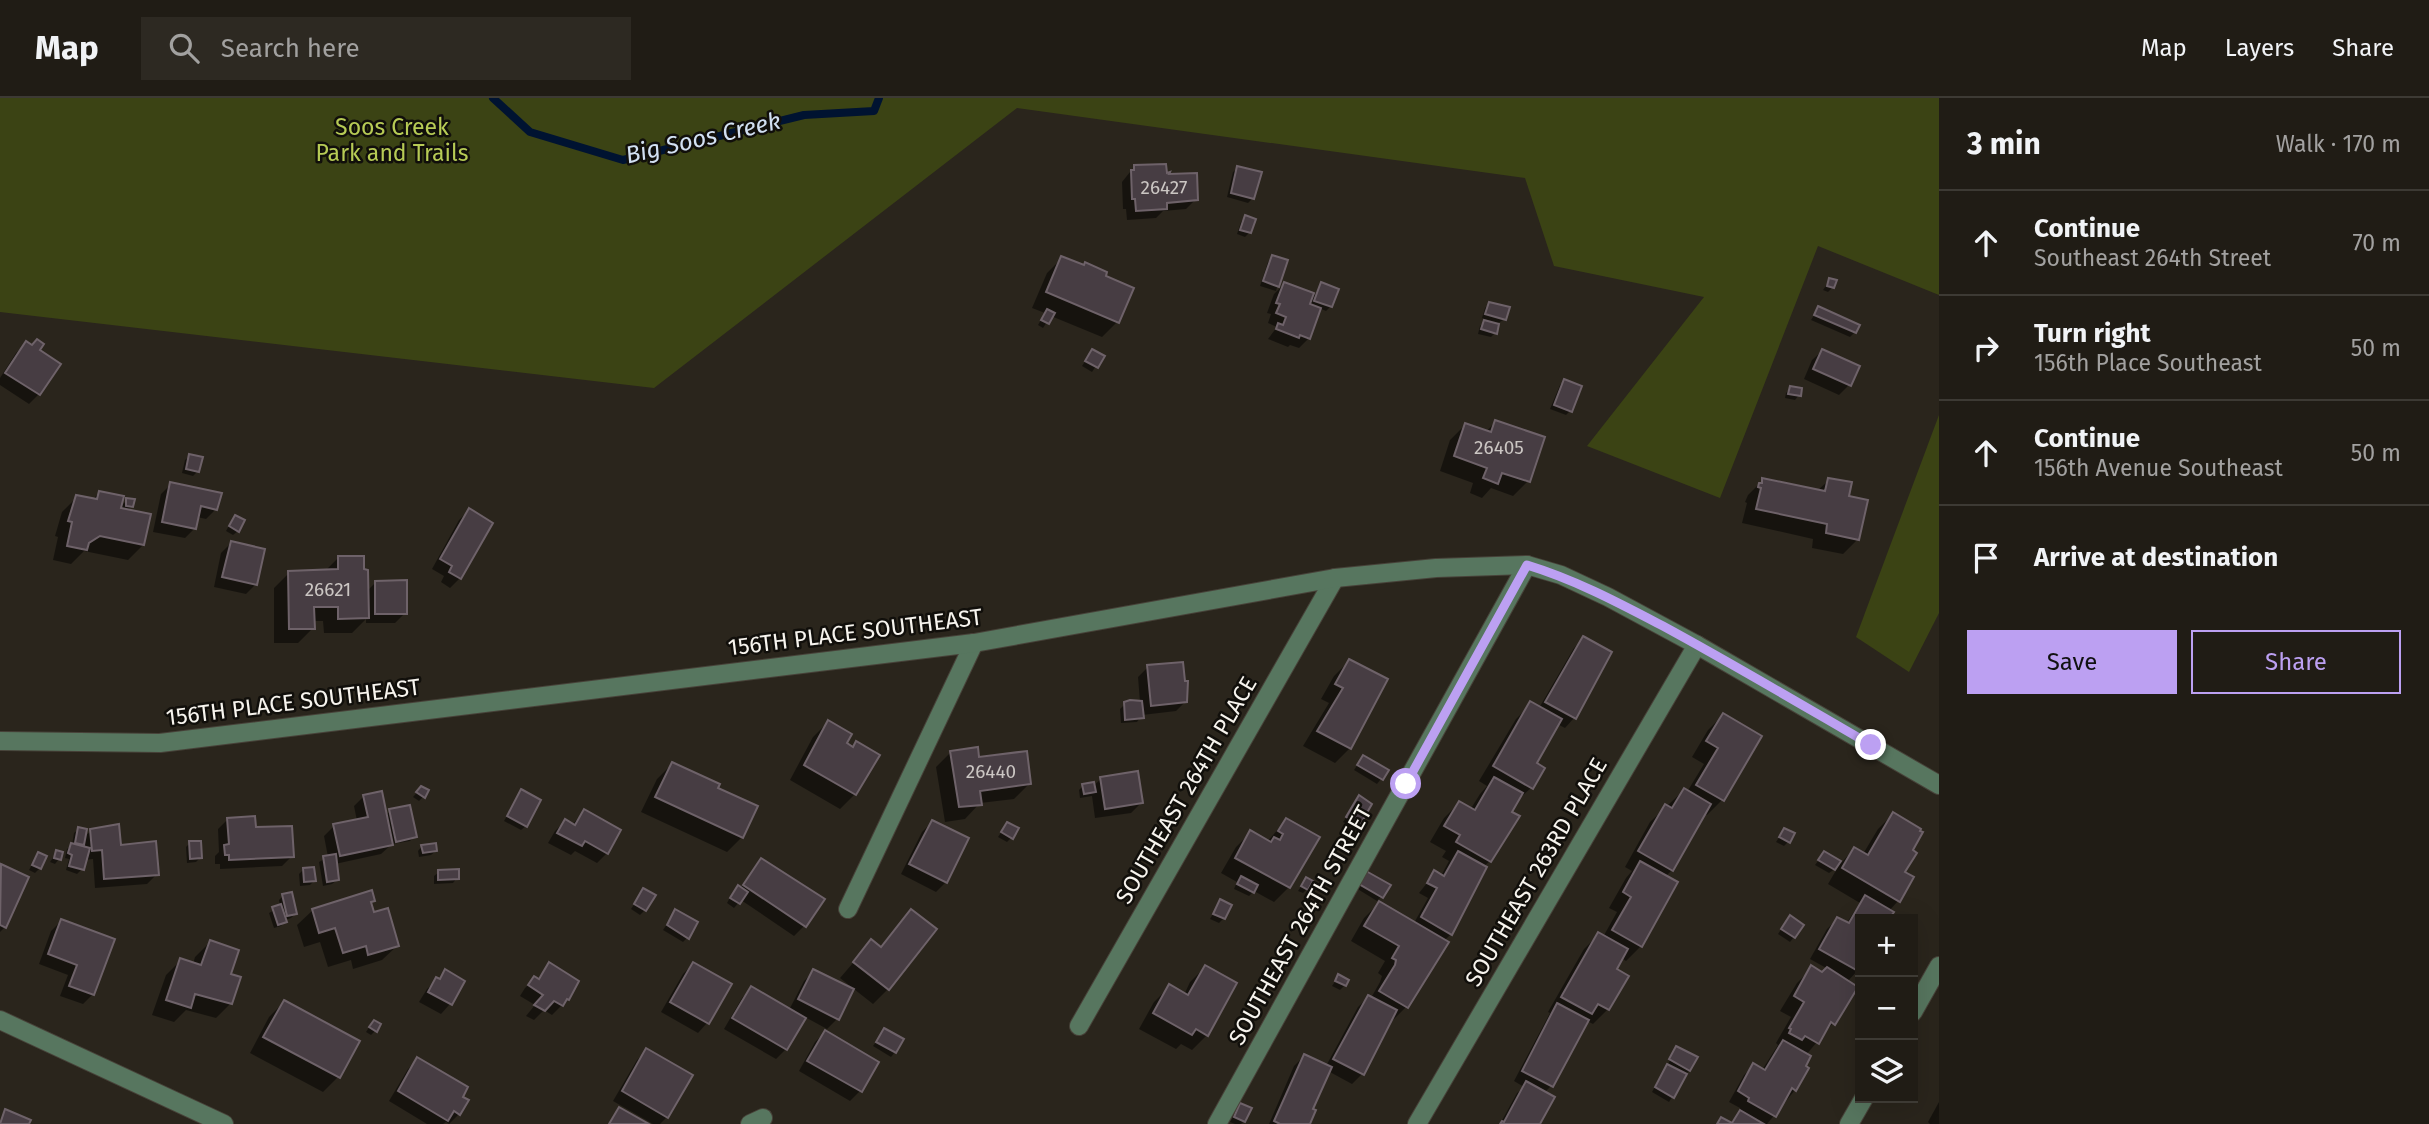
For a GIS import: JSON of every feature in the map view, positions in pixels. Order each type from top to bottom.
[{"type":"street","name":"156TH PLACE SOUTHEAST","points":[[0,741],[160,743],[974,643],[1335,578],[1436,568],[1527,565],[1561,575],[1608,597],[1697,645],[1939,785]]},
{"type":"street","name":"SOUTHEAST 264TH STREET","points":[[1217,1124],[1527,565]]},
{"type":"street","name":"SOUTHEAST 264TH PLACE","points":[[1079,1026],[1335,578]]},
{"type":"street","points":[[848,909],[974,643]]},
{"type":"street","name":"SOUTHEAST 263RD PLACE","points":[[1417,1124],[1697,645]]},
{"type":"street","points":[[1918,1003],[1939,966]]},
{"type":"street","points":[[0,1020],[224,1124]]},
{"type":"street","points":[[1849,1124],[1861,1103]]},
{"type":"green space","name":"Soos Creek Park and Trails","points":[[0,98],[1939,98],[1939,295],[1818,246],[1720,498],[1587,446],[1704,297],[1554,266],[1525,178],[1017,108],[654,388],[0,312]]},
{"type":"green space","points":[[1939,415],[1939,613],[1909,672],[1856,637]]},
{"type":"building","points":[[1166,164],[1169,174],[1197,173],[1198,200],[1167,203],[1167,209],[1136,211],[1135,199],[1132,199],[1131,170],[1134,170],[1134,165]]},
{"type":"building","points":[[1237,166],[1262,172],[1254,199],[1231,193]]},
{"type":"building","points":[[1245,215],[1256,219],[1251,233],[1240,230]]},
{"type":"building","points":[[1272,255],[1288,260],[1279,287],[1263,281]]},
{"type":"building","points":[[1061,256],[1084,265],[1085,262],[1107,272],[1106,276],[1134,288],[1119,323],[1046,292]]},
{"type":"building","points":[[1829,278],[1837,280],[1834,288],[1827,286]]},
{"type":"building","points":[[1284,282],[1314,293],[1310,304],[1321,308],[1310,339],[1300,335],[1299,338],[1276,329],[1278,323],[1283,325],[1286,317],[1276,313],[1280,304],[1276,303]]},
{"type":"building","points":[[1321,282],[1339,289],[1332,307],[1314,301]]},
{"type":"building","points":[[1489,302],[1510,307],[1506,320],[1485,314]]},
{"type":"building","points":[[1818,306],[1860,325],[1856,333],[1814,315]]},
{"type":"building","points":[[1047,309],[1055,313],[1049,324],[1041,320]]},
{"type":"building","points":[[1484,320],[1499,324],[1497,334],[1481,329]]},
{"type":"building","points":[[37,339],[44,344],[40,350],[61,364],[40,395],[5,373],[26,341],[32,345]]},
{"type":"building","points":[[1092,349],[1105,356],[1098,368],[1085,361]]},
{"type":"building","points":[[1822,349],[1860,366],[1851,386],[1813,369]]},
{"type":"building","points":[[1564,379],[1582,386],[1572,412],[1554,405]]},
{"type":"building","points":[[1790,386],[1802,388],[1801,396],[1788,394]]},
{"type":"building","points":[[1495,420],[1545,437],[1530,482],[1502,473],[1498,484],[1483,478],[1487,468],[1454,456],[1465,423],[1491,432]]},
{"type":"building","points":[[189,454],[203,457],[199,472],[186,469]]},
{"type":"building","points":[[1762,478],[1825,491],[1828,478],[1852,482],[1849,496],[1868,500],[1859,540],[1826,533],[1827,524],[1756,509],[1761,488],[1758,487]]},
{"type":"building","points":[[170,482],[222,493],[217,510],[201,506],[196,529],[162,522]]},
{"type":"building","points":[[99,491],[124,496],[121,508],[151,514],[144,545],[100,536],[89,543],[87,550],[67,546],[72,522],[68,521],[76,495],[97,499]]},
{"type":"building","points":[[126,498],[135,499],[133,507],[126,506]]},
{"type":"building","points":[[469,508],[493,523],[461,579],[449,572],[452,566],[440,559]]},
{"type":"building","points":[[235,515],[245,520],[239,532],[229,526]]},
{"type":"building","points":[[231,541],[265,549],[257,585],[222,577]]},
{"type":"building","points":[[338,556],[364,556],[364,569],[368,570],[369,618],[338,619],[338,607],[314,607],[315,629],[289,629],[288,571],[338,569]]},
{"type":"building","points":[[407,580],[407,614],[375,614],[375,581]]},
{"type":"building","points":[[1583,636],[1612,652],[1576,719],[1545,702]]},
{"type":"building","points":[[1349,659],[1388,679],[1351,749],[1317,731],[1343,688],[1335,684]]},
{"type":"building","points":[[1183,662],[1185,681],[1188,681],[1187,702],[1151,706],[1147,665]]},
{"type":"building","points":[[1142,701],[1144,718],[1125,720],[1124,702]]},
{"type":"building","points":[[1530,701],[1562,719],[1537,763],[1545,768],[1533,789],[1493,766]]},
{"type":"building","points":[[1723,713],[1762,736],[1724,801],[1696,785],[1718,748],[1706,741]]},
{"type":"building","points":[[828,720],[852,734],[847,743],[853,747],[856,741],[880,755],[856,795],[804,765]]},
{"type":"building","points":[[978,747],[979,757],[1027,751],[1031,784],[980,791],[982,805],[959,807],[950,751]]},
{"type":"building","points":[[1363,755],[1389,770],[1383,780],[1357,765]]},
{"type":"building","points":[[672,762],[720,784],[718,788],[758,806],[743,838],[655,797]]},
{"type":"building","points":[[1138,771],[1143,803],[1105,809],[1100,777]]},
{"type":"building","points":[[1494,777],[1523,793],[1512,812],[1520,816],[1491,862],[1456,842],[1460,835],[1444,826],[1459,801],[1475,810]]},
{"type":"building","points":[[1094,782],[1096,792],[1084,794],[1082,784]]},
{"type":"building","points":[[421,786],[429,790],[425,798],[416,792]]},
{"type":"building","points":[[1684,788],[1711,804],[1673,871],[1638,851],[1665,804],[1672,808]]},
{"type":"building","points":[[521,789],[541,800],[527,827],[507,816]]},
{"type":"building","points":[[382,791],[393,845],[340,856],[333,824],[368,817],[363,795]]},
{"type":"building","points":[[1359,795],[1372,804],[1360,825],[1346,817]]},
{"type":"building","points":[[410,805],[417,837],[396,842],[389,809]]},
{"type":"building","points":[[584,809],[621,830],[608,854],[585,841],[582,846],[557,833],[565,819],[575,825]]},
{"type":"building","points":[[1893,812],[1923,832],[1913,850],[1917,853],[1905,872],[1914,877],[1900,902],[1842,868],[1854,847],[1868,855]]},
{"type":"building","points":[[255,816],[256,827],[292,826],[294,857],[229,860],[229,855],[225,855],[224,845],[229,844],[227,818]]},
{"type":"building","points":[[1286,818],[1320,837],[1290,888],[1235,858],[1250,830],[1271,842],[1274,837],[1280,840],[1283,834],[1278,831]]},
{"type":"building","points":[[932,820],[969,838],[947,883],[909,864]]},
{"type":"building","points":[[1007,822],[1019,828],[1013,839],[1001,832]]},
{"type":"building","points":[[119,824],[121,845],[156,841],[159,875],[104,879],[102,850],[92,851],[90,829]]},
{"type":"building","points":[[78,827],[87,829],[84,845],[75,843]]},
{"type":"building","points":[[1784,828],[1795,833],[1790,843],[1779,837]]},
{"type":"building","points":[[189,841],[201,841],[202,858],[190,859]]},
{"type":"building","points":[[71,843],[90,848],[84,870],[69,866],[72,855],[68,853]]},
{"type":"building","points":[[436,843],[437,851],[423,853],[421,845]]},
{"type":"building","points":[[56,850],[63,852],[61,860],[54,858]]},
{"type":"building","points":[[1458,851],[1487,867],[1452,935],[1421,917],[1437,888],[1427,883],[1434,870],[1444,876]]},
{"type":"building","points":[[1824,851],[1841,861],[1835,870],[1818,860]]},
{"type":"building","points":[[38,852],[47,856],[41,869],[32,865]]},
{"type":"building","points":[[336,854],[339,880],[327,882],[323,856]]},
{"type":"building","points":[[761,858],[825,899],[806,927],[743,885]]},
{"type":"building","points":[[1640,861],[1678,882],[1642,947],[1612,930],[1631,897],[1623,892]]},
{"type":"building","points":[[1,864],[29,877],[6,928],[0,925]]},
{"type":"building","points":[[314,867],[316,881],[304,882],[303,868]]},
{"type":"building","points":[[459,869],[459,879],[438,880],[438,870]]},
{"type":"building","points":[[1366,871],[1391,885],[1383,898],[1359,884]]},
{"type":"building","points":[[1241,876],[1258,885],[1254,893],[1237,884]]},
{"type":"building","points":[[1306,877],[1313,881],[1308,890],[1301,886]]},
{"type":"building","points":[[738,885],[748,892],[740,904],[730,898]]},
{"type":"building","points":[[643,888],[656,895],[646,911],[634,904]]},
{"type":"building","points":[[372,890],[374,912],[388,908],[399,946],[368,955],[366,946],[343,953],[335,928],[319,933],[312,909]]},
{"type":"building","points":[[292,892],[297,914],[287,916],[282,894]]},
{"type":"building","points":[[1865,895],[1894,912],[1855,914],[1855,969],[1819,949],[1837,917],[1849,923]]},
{"type":"building","points":[[1220,899],[1232,905],[1225,919],[1213,914]]},
{"type":"building","points":[[1379,901],[1449,942],[1408,1008],[1379,991],[1395,965],[1396,960],[1392,958],[1399,946],[1364,926]]},
{"type":"building","points":[[281,904],[287,922],[278,925],[272,907]]},
{"type":"building","points":[[675,909],[698,922],[689,939],[667,925]]},
{"type":"building","points":[[911,909],[937,929],[889,990],[853,962],[871,939],[881,947]]},
{"type":"building","points":[[1790,915],[1804,925],[1795,938],[1781,929]]},
{"type":"building","points":[[61,919],[115,939],[94,995],[69,986],[77,965],[48,954]]},
{"type":"building","points":[[1598,932],[1628,949],[1617,969],[1629,976],[1609,1010],[1598,1004],[1592,1014],[1561,997]]},
{"type":"building","points":[[210,940],[239,950],[231,974],[241,977],[232,1004],[195,994],[191,1008],[166,1000],[180,958],[201,965]]},
{"type":"building","points":[[549,962],[579,981],[563,1006],[554,1001],[545,1011],[534,1005],[543,995],[528,985],[534,976],[539,979]]},
{"type":"building","points":[[693,962],[732,984],[709,1024],[670,1002]]},
{"type":"building","points":[[1205,965],[1237,983],[1208,1036],[1196,1029],[1192,1035],[1153,1013],[1169,984],[1188,995]]},
{"type":"building","points":[[1811,965],[1822,972],[1827,967],[1855,985],[1855,992],[1835,1025],[1831,1022],[1819,1044],[1805,1036],[1802,1040],[1789,1033],[1789,1028],[1804,1002],[1794,996]]},
{"type":"building","points":[[445,969],[465,981],[452,1005],[428,992],[436,977],[440,979]]},
{"type":"building","points":[[813,969],[854,989],[839,1020],[798,999]]},
{"type":"building","points":[[1338,974],[1349,980],[1346,986],[1335,981]]},
{"type":"building","points":[[751,986],[806,1018],[787,1050],[732,1018]]},
{"type":"building","points":[[1368,995],[1397,1010],[1364,1075],[1333,1059]]},
{"type":"building","points":[[284,1000],[360,1041],[340,1078],[263,1037]]},
{"type":"building","points":[[1557,1003],[1589,1020],[1553,1087],[1522,1071]]},
{"type":"building","points":[[374,1020],[381,1024],[377,1032],[369,1027]]},
{"type":"building","points":[[884,1028],[904,1039],[896,1053],[876,1042]]},
{"type":"building","points":[[825,1030],[879,1062],[862,1092],[807,1061]]},
{"type":"building","points":[[1783,1040],[1811,1056],[1806,1066],[1809,1068],[1796,1091],[1792,1088],[1776,1117],[1748,1101],[1749,1098],[1738,1091],[1753,1063],[1765,1070]]},
{"type":"building","points":[[1676,1046],[1698,1057],[1690,1071],[1669,1059]]},
{"type":"building","points":[[646,1048],[693,1075],[668,1118],[622,1091]]},
{"type":"building","points":[[1304,1054],[1332,1067],[1313,1109],[1316,1110],[1310,1124],[1280,1124],[1274,1121]]},
{"type":"building","points":[[417,1057],[468,1087],[463,1097],[469,1100],[460,1115],[454,1111],[448,1121],[398,1091]]},
{"type":"building","points":[[1667,1064],[1687,1074],[1674,1098],[1655,1087]]},
{"type":"building","points":[[1526,1081],[1555,1097],[1540,1124],[1500,1124],[1504,1122]]},
{"type":"building","points":[[1240,1103],[1252,1108],[1245,1122],[1234,1117]]},
{"type":"building","points":[[619,1107],[649,1124],[609,1124]]},
{"type":"building","points":[[5,1109],[31,1120],[29,1124],[0,1124]]},
{"type":"building","points":[[1740,1110],[1764,1124],[1717,1124],[1721,1117],[1732,1123]]},
{"type":"waterway","name":"Big Soos Creek","points":[[493,98],[530,132],[623,160],[804,115],[874,111],[879,98]]},
{"type":"route","points":[[1406,784],[1527,565],[1561,575],[1608,597],[1871,745]]}]
